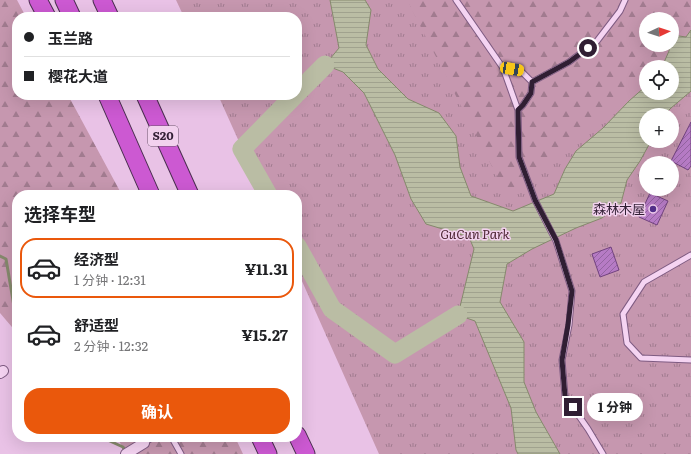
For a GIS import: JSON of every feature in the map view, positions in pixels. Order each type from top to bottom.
[{"type":"highway","points":[[38,0],[44,12]]},
{"type":"highway","points":[[64,0],[70,12]]},
{"type":"highway","name":"S20","points":[[106,100],[149,190]]},
{"type":"highway","name":"S20","points":[[147,100],[188,190]]},
{"type":"highway","points":[[300,442],[306,454]]},
{"type":"street","points":[[126,454],[144,443]]},
{"type":"lane","points":[[456,0],[503,68],[518,110],[519,157],[535,200],[556,240],[572,291],[562,360],[565,396],[603,454]]},
{"type":"lane","points":[[532,82],[569,62],[597,41],[620,11],[625,0]]},
{"type":"lane","points":[[503,68],[521,71],[532,82]]},
{"type":"lane","points":[[518,110],[531,93],[532,82]]},
{"type":"lane","points":[[691,255],[644,282],[623,314],[627,344],[641,358],[691,360]]},
{"type":"lane","points":[[174,442],[181,454]]},
{"type":"green space","points":[[0,0],[17,0],[23,12],[12,12],[12,100],[71,100],[119,190],[12,190],[12,327],[0,313]]},
{"type":"green space","name":"GuCun Park","points":[[176,0],[691,0],[691,454],[379,454],[302,281],[302,190],[261,190],[220,100],[302,100],[302,12],[182,12]]},
{"type":"green space","points":[[407,0],[691,0],[691,38],[679,48],[679,12],[639,12],[639,52],[675,52],[665,60],[639,60],[639,82],[506,194]]},
{"type":"green space","points":[[120,442],[237,442],[243,454],[126,454]]},
{"type":"shaded area","points":[[330,0],[365,0],[371,10],[366,45],[378,69],[408,99],[439,113],[456,136],[460,167],[471,196],[513,211],[554,194],[565,169],[576,151],[603,128],[639,92],[639,100],[679,100],[679,60],[665,60],[669,52],[679,52],[679,36],[686,37],[691,30],[691,91],[671,108],[639,108],[639,148],[647,148],[643,156],[639,156],[639,162],[627,180],[621,203],[602,218],[576,228],[532,249],[507,264],[500,302],[524,342],[524,382],[536,412],[560,454],[518,454],[516,450],[511,408],[475,321],[458,315],[474,249],[469,237],[426,224],[411,199],[395,155],[364,93],[343,72],[325,65],[339,48]]},
{"type":"building","points":[[691,122],[691,166],[688,170],[679,165],[679,156],[674,156]]},
{"type":"building","name":"森林木屋","points":[[649,196],[657,196],[668,201],[657,225],[639,217]]},
{"type":"building","name":"森林木屋","points":[[611,247],[619,270],[600,277],[592,254]]},
{"type":"waterway","points":[[302,88],[325,65]]},
{"type":"waterway","points":[[265,190],[242,149],[290,100]]},
{"type":"waterway","points":[[302,255],[332,309],[395,354],[458,315]]},
{"type":"waterway","points":[[0,256],[6,259],[12,294]]},
{"type":"waterway","points":[[112,442],[123,447],[126,453]]},
{"type":"place","name":"森林木屋","points":[[653,209]]},
{"type":"route","points":[[573,407],[565,396],[562,360],[572,291],[556,240],[535,200],[519,157],[518,110],[531,93],[532,82],[569,62],[588,48]]}]
